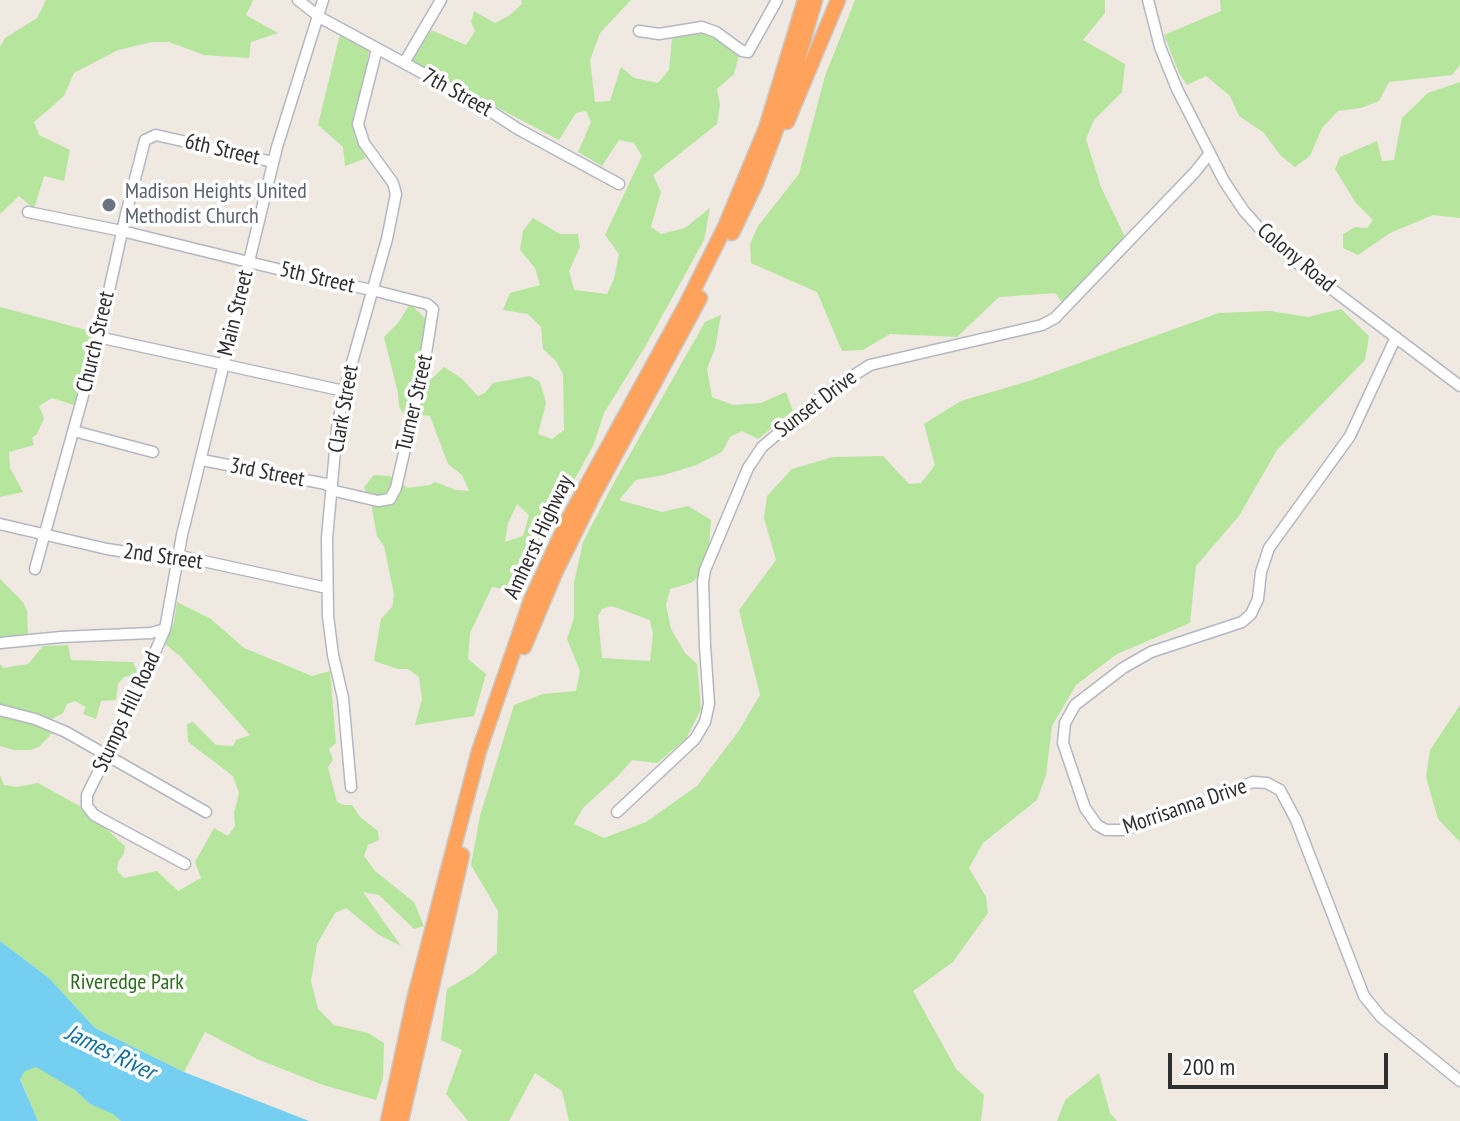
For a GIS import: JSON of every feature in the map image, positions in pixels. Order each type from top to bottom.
[{"type":"highway","name":"Amherst Highway","points":[[401,1121],[414,1000],[479,751],[531,600],[569,518],[705,270],[748,175],[784,75],[802,0]]},
{"type":"highway","name":"Amherst Highway","points":[[388,1121],[403,1084],[486,757],[522,652],[555,573],[593,496],[681,336],[756,183],[790,88],[815,0]]},
{"type":"highway","points":[[756,183],[800,95],[838,0]]},
{"type":"street","name":"7th Street","points":[[298,0],[377,49],[619,184]]},
{"type":"street","name":"Main Street","points":[[165,629],[178,556],[273,162],[323,0]]},
{"type":"street","points":[[404,63],[441,0]]},
{"type":"street","points":[[639,31],[659,34],[702,27],[716,32],[745,52],[751,49],[777,0]]},
{"type":"street","name":"Colony Road","points":[[1148,0],[1169,71],[1210,153],[1244,211],[1271,241],[1460,386]]},
{"type":"street","name":"Clark Street","points":[[351,787],[343,698],[333,655],[327,588],[327,538],[344,391],[396,194],[393,183],[364,143],[358,124],[377,49]]},
{"type":"street","name":"Church Street","points":[[35,569],[74,431],[145,140],[156,135],[171,138]]},
{"type":"street","name":"6th Street","points":[[171,138],[273,162]]},
{"type":"street","name":"Sunset Drive","points":[[617,812],[695,739],[705,722],[709,704],[705,570],[748,468],[762,447],[826,393],[870,365],[1042,325],[1055,318],[1187,181],[1210,153]]},
{"type":"street","name":"5th Street","points":[[28,212],[372,290]]},
{"type":"street","name":"Turner Street","points":[[331,489],[378,501],[393,496],[424,366],[433,309],[427,304],[372,290]]},
{"type":"street","points":[[98,337],[344,391]]},
{"type":"street","name":"Morrisanna Drive","points":[[1396,337],[1350,436],[1269,548],[1261,572],[1256,608],[1242,622],[1151,652],[1123,668],[1075,705],[1065,723],[1063,743],[1085,808],[1097,825],[1106,830],[1125,830],[1253,782],[1267,783],[1280,790],[1296,820],[1364,996],[1381,1017],[1460,1081]]},
{"type":"street","points":[[74,431],[153,452]]},
{"type":"street","name":"3rd Street","points":[[202,460],[326,484],[331,489]]},
{"type":"street","name":"2nd Street","points":[[0,524],[107,549],[171,559],[178,556],[327,588]]},
{"type":"street","points":[[0,643],[151,633],[165,629]]},
{"type":"street","name":"Stumps Hill Road","points":[[165,629],[108,756],[87,795],[87,806],[94,815],[185,864]]},
{"type":"street","points":[[0,710],[44,722],[206,812]]},
{"type":"green space","points":[[46,0],[253,0],[246,15],[278,33],[251,42],[249,58],[204,55],[169,42],[152,42],[118,50],[74,73],[64,96],[34,122],[39,135],[70,150],[64,181],[44,176],[34,209],[19,196],[0,214],[0,47],[5,38],[37,18]]},
{"type":"green space","points":[[521,0],[631,0],[600,33],[590,60],[595,102],[610,101],[621,67],[634,78],[658,83],[669,70],[672,39],[684,34],[707,34],[739,55],[734,74],[717,89],[720,105],[717,124],[653,175],[661,192],[651,227],[661,234],[685,228],[710,208],[704,240],[645,347],[604,413],[593,446],[544,535],[519,591],[492,587],[470,633],[468,659],[486,674],[474,716],[415,725],[422,699],[419,677],[408,669],[374,661],[381,619],[392,607],[394,595],[384,546],[377,536],[371,503],[364,487],[374,475],[390,476],[408,488],[435,482],[469,491],[462,475],[448,464],[430,416],[403,413],[399,407],[384,337],[410,304],[427,320],[418,367],[427,383],[444,367],[461,378],[478,396],[493,383],[530,376],[540,382],[546,403],[538,434],[552,439],[564,430],[563,374],[556,361],[543,349],[541,327],[528,314],[503,310],[510,293],[540,285],[535,268],[520,250],[523,231],[533,218],[560,234],[578,234],[580,247],[569,271],[574,290],[607,294],[619,254],[605,235],[642,156],[634,143],[619,140],[602,166],[578,152],[591,122],[586,111],[576,113],[559,140],[411,62],[431,30],[466,45],[475,31],[471,22],[474,11],[495,23],[522,4]],"holes":[[[517,504],[529,515],[523,536],[505,542],[508,523]]]},
{"type":"green space","points":[[855,0],[1105,0],[1105,13],[1083,40],[1125,64],[1122,92],[1094,120],[1086,139],[1101,187],[1126,239],[1064,305],[1055,293],[999,297],[957,337],[890,334],[863,350],[842,351],[817,292],[751,263],[750,244],[758,226],[799,174],[825,76]]},
{"type":"green space","points":[[1220,0],[1460,0],[1460,65],[1452,75],[1389,82],[1379,101],[1361,108],[1338,111],[1322,128],[1310,156],[1295,167],[1281,156],[1263,132],[1239,116],[1230,96],[1206,76],[1187,85],[1179,73],[1164,35],[1221,11]]},
{"type":"green space","points":[[340,34],[369,51],[365,78],[353,116],[355,138],[366,158],[345,166],[343,147],[318,125]]},
{"type":"green space","points":[[1460,82],[1460,218],[1433,215],[1390,233],[1358,255],[1343,248],[1343,234],[1355,227],[1367,228],[1373,220],[1355,202],[1335,169],[1340,157],[1377,141],[1382,161],[1394,160],[1402,118],[1428,93]]},
{"type":"green space","points":[[0,307],[94,332],[77,406],[52,398],[39,406],[44,418],[32,438],[34,445],[9,452],[10,468],[23,492],[0,497]]},
{"type":"green space","points":[[1341,309],[1369,336],[1365,360],[1277,450],[1239,516],[1196,566],[1190,623],[1117,654],[1076,685],[1052,726],[1046,775],[1037,800],[983,843],[969,868],[986,897],[988,913],[953,962],[913,991],[956,1069],[984,1095],[981,1121],[569,1121],[562,1091],[535,1073],[509,1121],[468,1121],[446,1094],[462,1050],[441,1040],[447,989],[474,973],[497,953],[498,911],[471,865],[480,816],[514,705],[543,694],[576,691],[580,671],[567,639],[574,618],[574,583],[583,542],[705,322],[721,315],[715,348],[707,369],[712,397],[733,405],[761,403],[786,392],[793,411],[758,439],[742,431],[730,437],[722,452],[696,465],[636,480],[619,500],[662,512],[688,506],[711,520],[709,545],[698,577],[691,583],[670,589],[666,605],[671,629],[685,653],[697,664],[701,709],[686,739],[657,763],[632,760],[583,808],[574,824],[604,838],[646,822],[697,786],[738,732],[760,695],[739,610],[776,560],[764,518],[767,496],[792,469],[833,457],[883,456],[909,484],[921,483],[935,465],[924,424],[961,401],[1029,381],[1219,313],[1270,311],[1308,317]],"holes":[[[612,606],[650,620],[653,634],[650,661],[602,658],[598,616],[602,609]]]},
{"type":"green space","points":[[0,579],[23,602],[27,611],[28,636],[0,638]]},
{"type":"green space","name":"Riveredge Park","points":[[177,602],[211,619],[244,648],[312,676],[330,671],[336,743],[329,749],[333,760],[328,767],[337,802],[352,805],[360,817],[378,831],[379,840],[368,845],[364,856],[375,871],[414,902],[424,926],[414,929],[379,895],[363,892],[401,946],[379,935],[346,908],[335,913],[317,944],[311,981],[318,1009],[334,1025],[368,1033],[384,1043],[383,1078],[376,1100],[323,1085],[257,1059],[205,1032],[184,1072],[95,1028],[49,978],[0,941],[0,775],[4,785],[17,787],[38,783],[85,809],[125,846],[117,870],[124,878],[157,871],[178,891],[201,878],[195,862],[214,828],[228,836],[235,826],[234,813],[239,793],[233,776],[188,742],[187,724],[193,722],[216,745],[233,746],[236,740],[250,735],[180,656],[165,644],[174,622]]},
{"type":"green space","points":[[68,645],[71,660],[133,662],[138,674],[124,677],[118,684],[116,700],[101,701],[96,719],[83,714],[86,707],[75,701],[67,704],[63,713],[49,721],[0,707],[0,664],[3,668],[28,664],[43,646]]},
{"type":"green space","points":[[1460,705],[1460,842],[1438,819],[1426,777],[1430,750]]},
{"type":"green space","points":[[0,713],[32,721],[53,732],[39,747],[30,750],[0,746]]},
{"type":"green space","points":[[36,1066],[75,1090],[90,1104],[121,1121],[38,1121],[20,1078],[25,1071]]},
{"type":"green space","points":[[1099,1073],[1110,1113],[1117,1121],[1057,1121],[1065,1100]]},
{"type":"water","name":"James River","points":[[0,941],[49,978],[95,1028],[184,1072],[309,1121],[121,1121],[36,1067],[25,1071],[20,1079],[38,1121],[0,1121]]},
{"type":"place","name":"Madison Heights United Methodist Church","points":[[109,205]]}]
